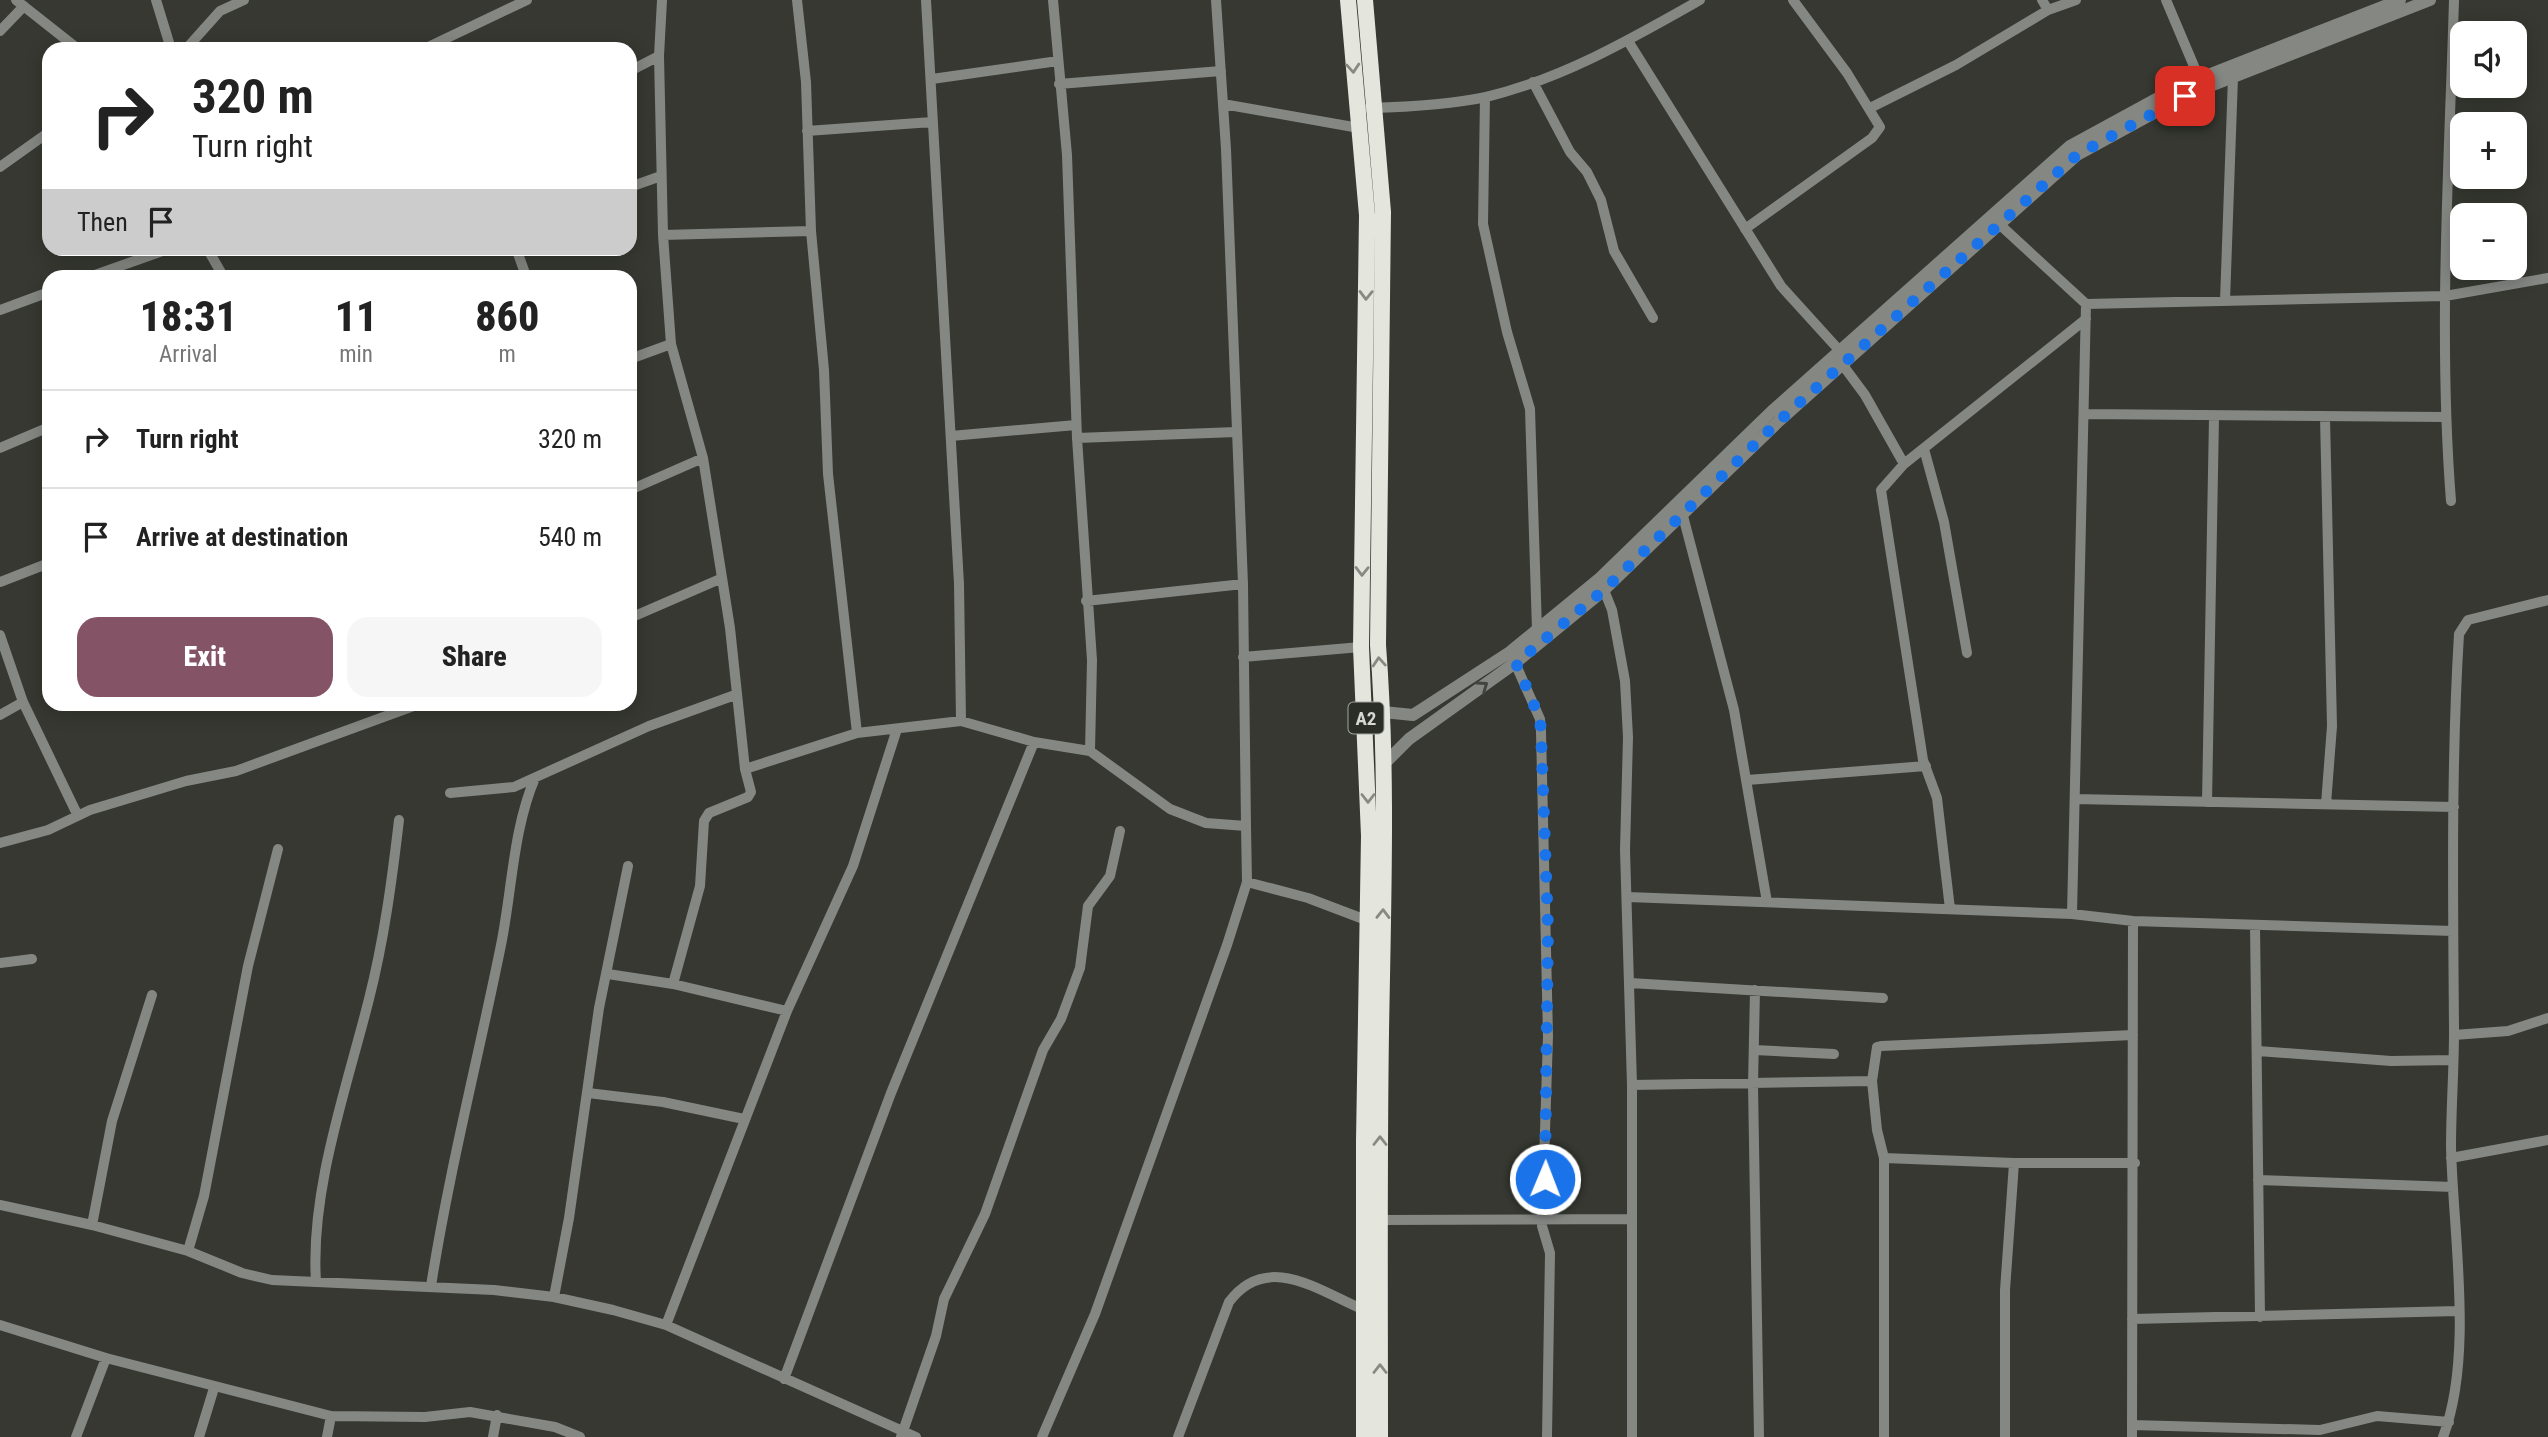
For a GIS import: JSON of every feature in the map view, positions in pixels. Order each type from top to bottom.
[{"type":"highway","name":"A2","points":[[1348,0],[1367,215],[1371,533],[1383,712],[1380,1437]]},
{"type":"highway","name":"A2","points":[[1364,1437],[1368,762],[1362,647],[1371,533],[1384,212],[1365,0]]},
{"type":"street","points":[[156,0],[169,42]]},
{"type":"street","points":[[192,42],[220,11],[244,0]]},
{"type":"street","points":[[439,42],[527,0]]},
{"type":"street","points":[[662,0],[659,56],[663,235],[671,344],[703,458],[720,579],[730,628],[735,695],[745,769],[751,792],[748,797],[709,813],[704,821],[701,886],[673,984]]},
{"type":"street","points":[[797,0],[811,231],[824,370],[828,474],[857,733]]},
{"type":"street","points":[[926,0],[932,79],[944,369],[951,436],[961,721]]},
{"type":"street","points":[[1053,0],[1067,168],[1076,438],[1092,660],[1090,751]]},
{"type":"street","points":[[1042,1437],[1095,1314],[1223,957],[1247,882],[1243,584],[1223,104],[1216,0]]},
{"type":"street","points":[[1356,108],[1485,97],[1533,82],[1628,41],[1700,0]]},
{"type":"street","points":[[1745,229],[1878,133],[1879,120],[1793,0]]},
{"type":"street","points":[[2042,0],[2048,10]]},
{"type":"street","points":[[1870,108],[1956,65],[2048,10],[2076,0]]},
{"type":"street","points":[[2166,0],[2199,78]]},
{"type":"street","points":[[1383,712],[1413,715],[1510,652],[1599,579],[2070,146],[2199,78],[2399,0]]},
{"type":"street","points":[[1384,764],[1409,739],[1516,663],[1604,590],[1684,516],[1841,357],[2077,155],[2185,96],[2430,0]]},
{"type":"street","points":[[2451,501],[2445,417],[2445,296],[2454,0]]},
{"type":"street","points":[[0,31],[20,3],[69,42]]},
{"type":"street","points":[[1628,41],[1781,286],[1841,357],[1904,464]]},
{"type":"street","points":[[637,67],[659,56]]},
{"type":"street","points":[[932,79],[1058,61]]},
{"type":"street","points":[[1059,84],[1221,71]]},
{"type":"street","points":[[2225,301],[2232,77]]},
{"type":"street","points":[[1533,82],[1570,152],[1587,172],[1601,200],[1614,251],[1653,317]]},
{"type":"street","points":[[1485,97],[1483,224],[1507,332],[1530,409],[1537,630]]},
{"type":"street","points":[[1223,104],[1359,128]]},
{"type":"street","points":[[807,131],[932,122]]},
{"type":"street","points":[[0,167],[42,137]]},
{"type":"street","points":[[637,185],[662,176]]},
{"type":"street","points":[[1998,223],[2086,304],[2445,296],[2548,278]]},
{"type":"street","points":[[663,235],[811,231]]},
{"type":"street","points":[[109,270],[148,256]]},
{"type":"street","points":[[0,310],[42,295]]},
{"type":"street","points":[[2072,914],[2086,304]]},
{"type":"street","points":[[1950,909],[1937,798],[1926,766],[1903,646],[1881,490],[1904,464],[2086,320]]},
{"type":"street","points":[[637,356],[671,344]]},
{"type":"street","points":[[2084,414],[2445,417]]},
{"type":"street","points":[[2207,802],[2214,417]]},
{"type":"street","points":[[2325,417],[2332,726],[2326,804]]},
{"type":"street","points":[[951,436],[1076,425]]},
{"type":"street","points":[[0,448],[42,430]]},
{"type":"street","points":[[1076,438],[1236,432]]},
{"type":"street","points":[[1924,449],[1944,522],[1968,653]]},
{"type":"street","points":[[637,487],[703,458]]},
{"type":"street","points":[[1684,516],[1734,710],[1767,902]]},
{"type":"street","points":[[0,582],[42,566]]},
{"type":"street","points":[[637,615],[720,579]]},
{"type":"street","points":[[1086,601],[1243,584]]},
{"type":"street","points":[[1604,590],[1612,610],[1625,681],[1628,737],[1625,850],[1632,1085],[1632,1437]]},
{"type":"street","points":[[2443,1437],[2449,1422],[2458,1355],[2451,1158],[2454,1035],[2452,746],[2462,626],[2468,621],[2548,600]]},
{"type":"street","points":[[0,635],[23,702],[77,814]]},
{"type":"street","points":[[1243,657],[1362,647]]},
{"type":"street","points":[[1516,663],[1540,719],[1541,732],[1548,1036],[1543,1221],[1549,1253],[1547,1437]]},
{"type":"street","points":[[450,793],[514,787],[649,726],[735,695]]},
{"type":"street","points":[[0,715],[23,702]]},
{"type":"street","points":[[0,843],[48,830],[77,814],[186,781],[236,771],[400,711]]},
{"type":"street","points":[[745,769],[857,733],[961,721],[1034,742],[1090,751],[1170,809],[1206,823],[1246,826]]},
{"type":"street","points":[[666,1325],[787,1011],[853,866],[897,729]]},
{"type":"street","points":[[784,1380],[891,1093],[1034,742]]},
{"type":"street","points":[[1747,780],[1926,766]]},
{"type":"street","points":[[431,1286],[445,1195],[480,1046],[520,830],[535,778]]},
{"type":"street","points":[[2074,799],[2454,807]]},
{"type":"street","points":[[316,1281],[314,1254],[326,1179],[388,907],[399,820]]},
{"type":"street","points":[[902,1434],[936,1336],[944,1299],[985,1214],[1043,1050],[1061,1019],[1080,968],[1088,906],[1110,876],[1120,831]]},
{"type":"street","points":[[188,1251],[204,1196],[248,966],[278,849]]},
{"type":"street","points":[[554,1297],[599,1009],[628,866]]},
{"type":"street","points":[[1247,882],[1308,898],[1366,920]]},
{"type":"street","points":[[1628,897],[2072,914],[2133,921],[2452,932]]},
{"type":"street","points":[[2133,921],[2133,1437]]},
{"type":"street","points":[[2255,926],[2260,1317]]},
{"type":"street","points":[[0,963],[32,959]]},
{"type":"street","points":[[608,974],[673,984],[787,1011]]},
{"type":"street","points":[[1630,983],[1883,998]]},
{"type":"street","points":[[1755,990],[1753,1085],[1759,1437]]},
{"type":"street","points":[[92,1225],[112,1121],[152,995]]},
{"type":"street","points":[[2454,1035],[2508,1031],[2548,1018]]},
{"type":"street","points":[[1884,1437],[1884,1158],[1877,1130],[1872,1081],[1877,1047],[2133,1035]]},
{"type":"street","points":[[1754,1050],[1834,1054]]},
{"type":"street","points":[[2258,1051],[2390,1061],[2453,1060]]},
{"type":"street","points":[[1632,1085],[1872,1081]]},
{"type":"street","points":[[588,1093],[663,1102],[744,1119]]},
{"type":"street","points":[[2451,1158],[2548,1140]]},
{"type":"street","points":[[1884,1158],[2014,1163],[2135,1163]]},
{"type":"street","points":[[2005,1437],[2005,1290],[2014,1163]]},
{"type":"street","points":[[2258,1180],[2453,1187]]},
{"type":"street","points":[[0,1205],[92,1225],[188,1251],[242,1273],[272,1280],[431,1286],[554,1297],[666,1325],[902,1434],[916,1437]]},
{"type":"street","points":[[1381,1220],[1630,1219]]},
{"type":"street","points":[[1178,1437],[1229,1302],[1246,1285],[1266,1275],[1280,1275],[1364,1310]]},
{"type":"street","points":[[2132,1319],[2458,1311]]},
{"type":"street","points":[[0,1325],[214,1388],[331,1416],[425,1417],[470,1412],[555,1427],[580,1437]]},
{"type":"street","points":[[76,1437],[106,1358]]},
{"type":"street","points":[[199,1437],[214,1388]]},
{"type":"street","points":[[493,1437],[497,1415]]},
{"type":"street","points":[[327,1437],[331,1416]]},
{"type":"street","points":[[2132,1424],[2320,1430],[2378,1416],[2449,1422]]},
{"type":"route","points":[[1545,1179],[1548,928],[1541,732],[1540,719],[1516,663],[1604,590],[1684,516],[1779,421],[2077,155],[2185,96]]}]
